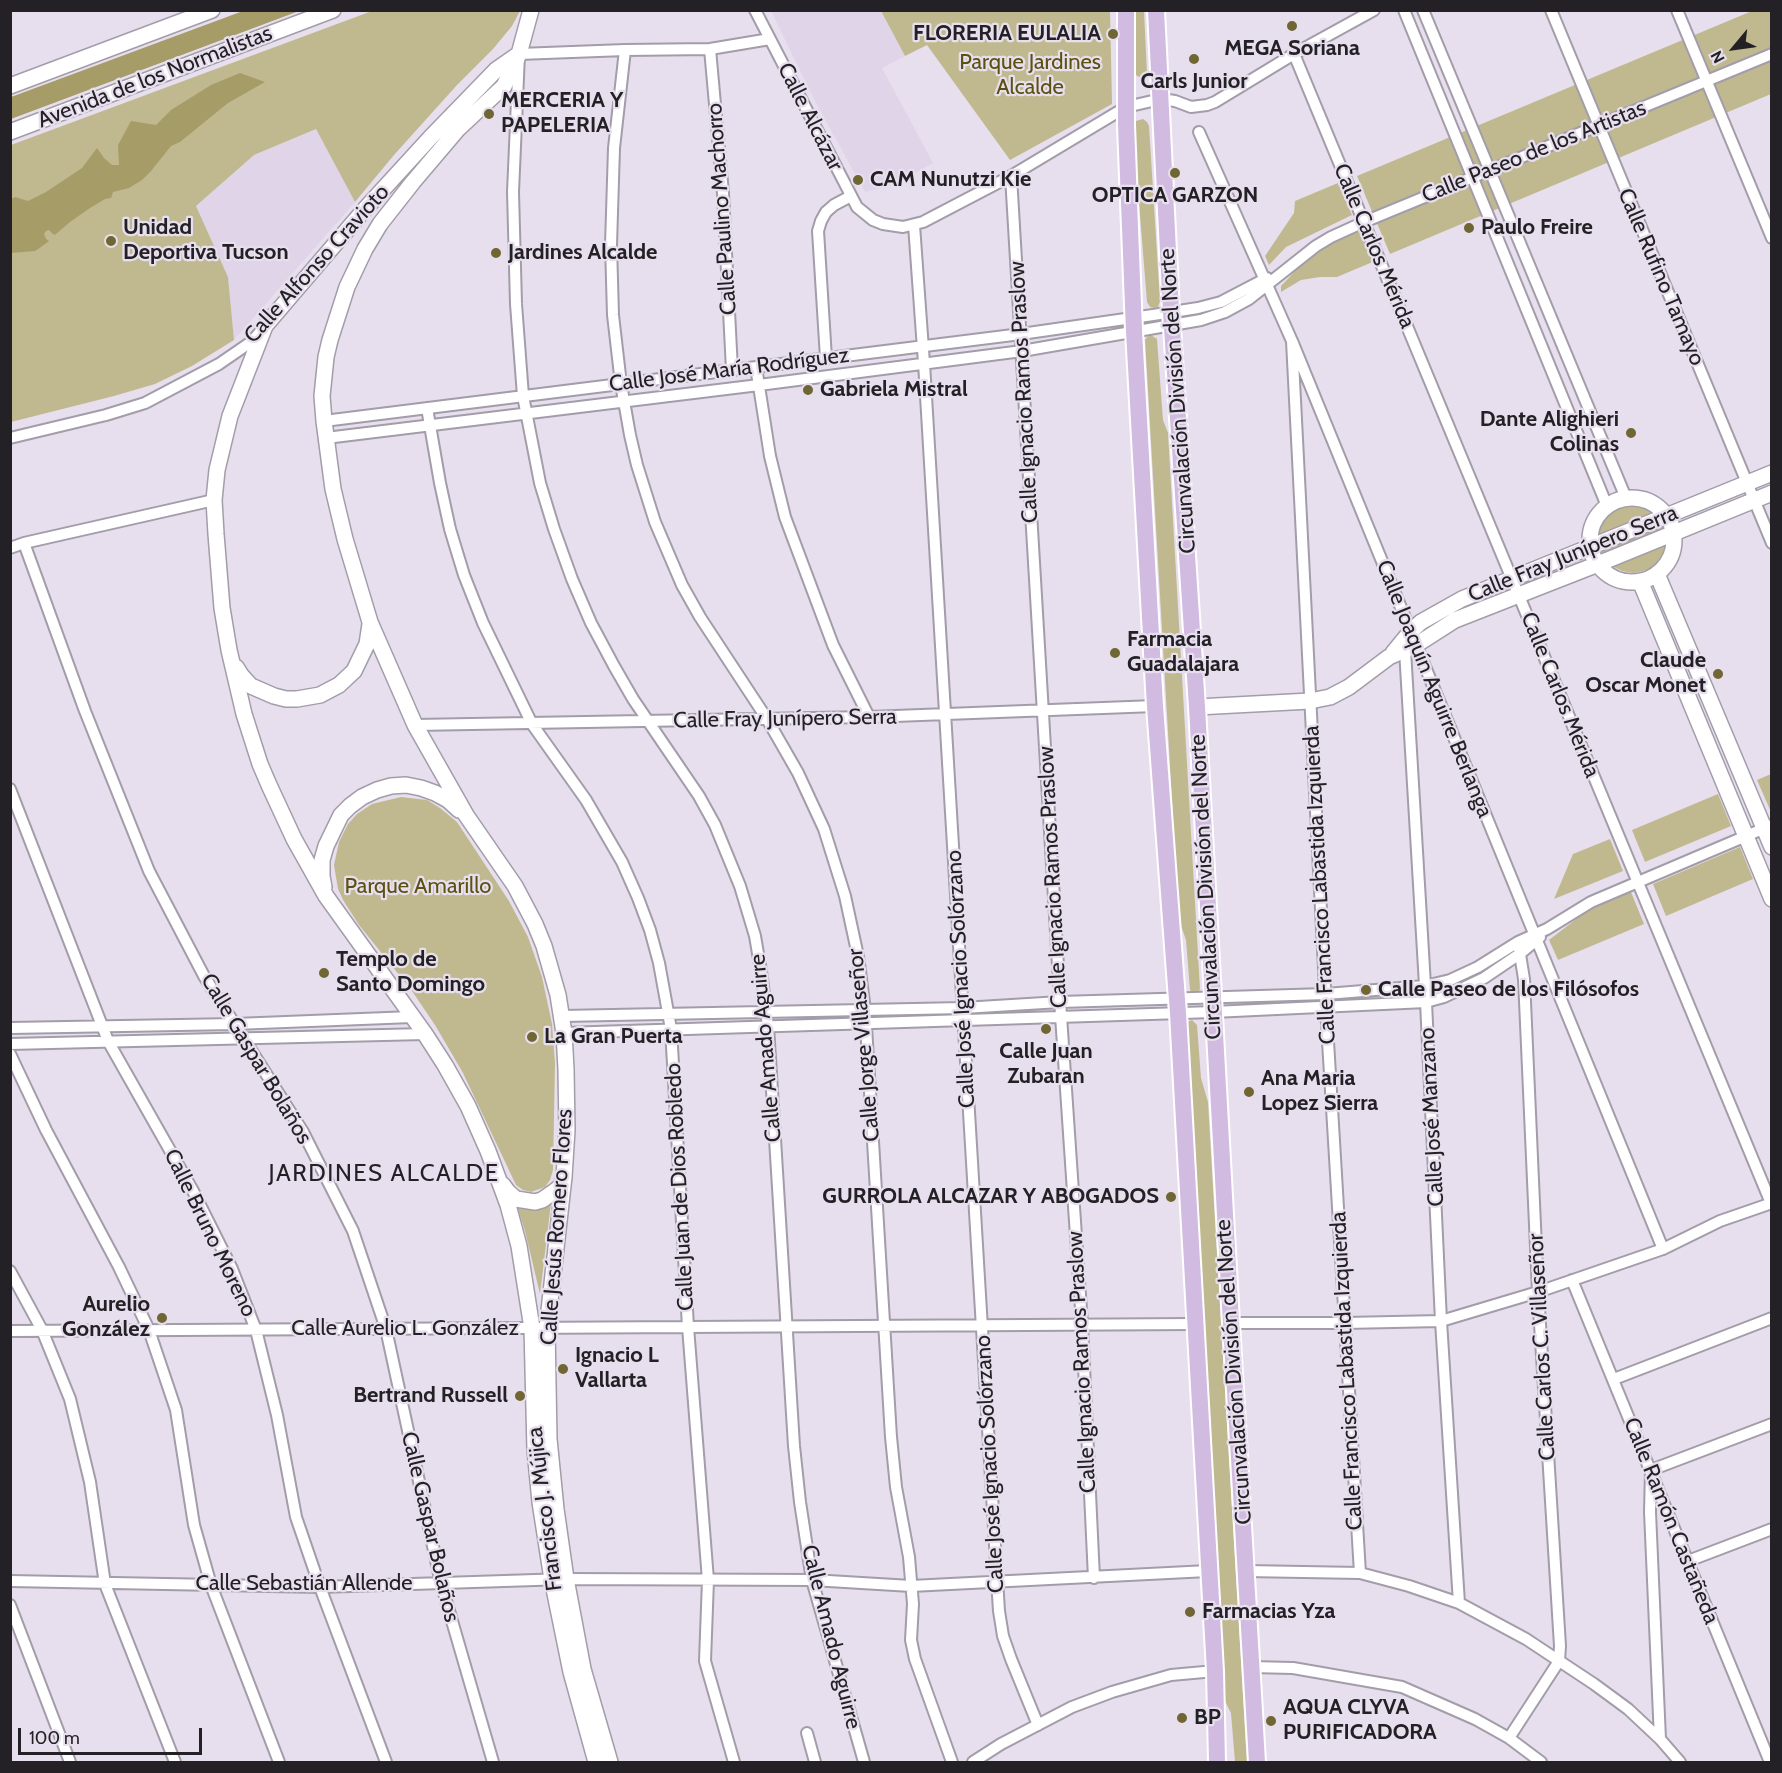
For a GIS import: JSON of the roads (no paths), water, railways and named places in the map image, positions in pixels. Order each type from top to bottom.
[{"type":"main road","name":"Circunvalación División del Norte","points":[[1126,10],[1126,107],[1134,324],[1155,706],[1178,1006],[1215,1671],[1217,1762]]},
{"type":"main road","name":"Circunvalación División del Norte","points":[[1156,10],[1172,319],[1197,707],[1257,1762]]},
{"type":"street","name":"Avenida de los Normalistas","points":[[10,86],[212,10]]},
{"type":"street","name":"Avenida de los Normalistas","points":[[10,132],[333,10]]},
{"type":"street","name":"Calle Jesús Romero Flores","points":[[531,10],[519,54],[504,86],[458,129],[380,224],[365,249],[347,287],[338,313],[326,357],[322,396],[333,489],[370,622],[415,725],[466,816],[515,886],[535,924],[551,969],[562,1016],[567,1099],[564,1177],[539,1328]]},
{"type":"street","name":"Calle Alcázar","points":[[755,10],[857,207],[873,220],[893,226],[923,222],[1011,176],[1126,107],[1161,99]]},
{"type":"street","points":[[1161,99],[1175,100],[1191,107],[1207,105],[1374,10]]},
{"type":"street","points":[[1404,10],[1607,506]]},
{"type":"street","points":[[1424,10],[1626,498]]},
{"type":"street","name":"Calle Rufino Tamayo","points":[[1551,10],[1772,543]]},
{"type":"street","points":[[1677,10],[1772,238]]},
{"type":"street","points":[[519,54],[710,49],[770,39]]},
{"type":"street","name":"Calle Paulino Machorro","points":[[710,49],[723,194],[732,370]]},
{"type":"street","name":"Calle Jorge Villaseñor","points":[[625,50],[614,148],[611,244],[614,315],[623,401],[637,465],[655,522],[670,559],[700,617],[767,719],[798,773],[834,858],[852,927],[865,1010],[896,1487],[912,1586],[911,1640],[915,1659],[952,1762]]},
{"type":"street","name":"Calle Alfonso Cravioto","points":[[10,438],[106,415],[145,403],[219,364],[251,342],[350,226],[430,138],[496,70],[519,54]]},
{"type":"street","name":"Calle Amado Aguirre","points":[[519,54],[513,227],[517,324],[523,396],[540,483],[572,579],[591,622],[614,666],[699,796],[729,856],[755,936],[768,1026],[794,1446],[800,1502],[812,1581],[864,1762]]},
{"type":"street","name":"Calle Carlos Mérida","points":[[1294,54],[1771,1203]]},
{"type":"street","name":"Calle Paseo de los Artistas","points":[[1134,324],[1172,319],[1198,308],[1221,302],[1266,282],[1331,237],[1364,222],[1772,54]]},
{"type":"street","name":"Calle Joaquín Aguirre Berlanga","points":[[1199,132],[1292,341],[1410,642],[1536,937],[1663,1249]]},
{"type":"street","name":"Calle Ignacio Ramos Praslow","points":[[1011,176],[1060,1002],[1082,1324],[1094,1578]]},
{"type":"street","points":[[826,358],[818,231],[826,212],[851,196]]},
{"type":"street","points":[[350,226],[394,206]]},
{"type":"street","name":"Calle José Ignacio Solórzano","points":[[914,225],[946,714],[999,1611],[1003,1636],[1019,1682],[1038,1725]]},
{"type":"street","name":"Calle José María Rodríguez","points":[[324,421],[1020,334],[1134,324]]},
{"type":"street","name":"Calle José María Rodríguez","points":[[326,438],[1022,351],[1134,324]]},
{"type":"street","name":"Francisco J. Mújica","points":[[265,326],[230,416],[217,470],[214,500],[218,569],[229,650],[244,714],[260,764],[294,839],[326,896],[445,1065],[468,1106],[500,1179],[539,1328],[536,1450],[540,1502],[559,1579],[571,1672],[596,1762]]},
{"type":"street","name":"Calle Francisco Labastida Izquierda","points":[[1292,341],[1326,1008],[1360,1573]]},
{"type":"street","points":[[756,367],[770,456],[785,517],[833,645],[869,717]]},
{"type":"street","name":"Calle Juan de Dios Robledo","points":[[427,408],[450,528],[464,575],[483,623],[532,724],[586,800],[622,862],[650,930],[670,1015],[688,1327],[708,1580],[705,1661],[734,1762]]},
{"type":"street","name":"Calle Fray Junípero Serra","points":[[1410,642],[1421,622],[1448,606],[1772,473]]},
{"type":"street","name":"Calle Fray Junípero Serra","points":[[1197,707],[1310,701],[1330,697],[1349,687],[1410,642],[1455,620],[1772,493]]},
{"type":"street","points":[[1626,498],[1637,498],[1658,506],[1667,516],[1674,533],[1671,556],[1665,566],[1657,574],[1640,581],[1617,579],[1598,564],[1591,548],[1590,534],[1599,513],[1616,500],[1626,498]]},
{"type":"street","points":[[10,548],[214,500]]},
{"type":"street","name":"Calle Gaspar Bolaños","points":[[24,543],[85,711],[149,871],[204,975],[303,1132],[352,1232],[386,1329],[441,1583],[493,1762]]},
{"type":"street","points":[[1657,574],[1768,827],[1772,847]]},
{"type":"street","points":[[1640,581],[1772,899]]},
{"type":"street","points":[[229,650],[240,675],[251,686],[286,699],[309,698],[339,685],[354,671],[367,644],[370,622]]},
{"type":"street","name":"Calle José Manzano","points":[[1410,642],[1442,1321],[1459,1603]]},
{"type":"street","name":"Calle Fray Junípero Serra","points":[[415,725],[869,717],[1155,706]]},
{"type":"street","points":[[326,896],[322,860],[326,846],[341,815],[362,797],[391,786],[421,788],[435,792],[448,800],[466,816]]},
{"type":"street","name":"Calle Bruno Moreno","points":[[10,789],[108,1041],[193,1191],[232,1269],[256,1330],[277,1415],[296,1516],[320,1587],[386,1762]]},
{"type":"street","points":[[1213,1005],[1425,986],[1450,980],[1519,947],[1591,902],[1768,827]]},
{"type":"street","points":[[564,1033],[1061,1016],[1178,1006],[1326,1008],[1426,1002],[1444,997],[1476,982],[1519,947]]},
{"type":"street","name":"Calle Carlos C. Villaseñor","points":[[1519,947],[1524,979],[1538,1292],[1560,1646],[1559,1661]]},
{"type":"street","points":[[562,1016],[963,1008],[1060,1002],[1178,1006]]},
{"type":"street","points":[[10,1028],[235,1024],[412,1017]]},
{"type":"street","points":[[10,1044],[425,1034]]},
{"type":"street","points":[[10,1054],[46,1130],[119,1267],[149,1330],[176,1410],[194,1525],[211,1585],[279,1762]]},
{"type":"street","points":[[500,1179],[508,1192],[516,1199],[535,1202],[548,1197],[561,1186],[564,1177]]},
{"type":"street","points":[[1231,1323],[1442,1321],[1538,1292],[1663,1249],[1720,1221],[1771,1203]]},
{"type":"street","points":[[10,1271],[42,1330],[70,1399],[90,1482],[105,1584],[176,1762]]},
{"type":"street","name":"Calle Ramón Castañeda","points":[[1572,1280],[1770,1762]]},
{"type":"street","points":[[1614,1379],[1772,1318]]},
{"type":"street","name":"Calle Aurelio L. González","points":[[10,1331],[1195,1324]]},
{"type":"street","points":[[1660,1739],[1650,1512],[1651,1470],[1772,1424]]},
{"type":"street","points":[[1688,1561],[1772,1529]]},
{"type":"street","name":"Calle Sebastián Allende","points":[[10,1581],[320,1587],[559,1579],[812,1581],[912,1586],[1208,1571]]},
{"type":"street","points":[[1246,1571],[1360,1573],[1459,1603],[1526,1639],[1594,1684],[1660,1739],[1680,1762]]},
{"type":"street","points":[[559,1579],[610,1762]]},
{"type":"street","points":[[10,1605],[70,1762]]},
{"type":"street","points":[[1509,1738],[1559,1661]]},
{"type":"street","points":[[1251,1667],[1303,1670],[1402,1687],[1475,1719],[1509,1738],[1541,1762]]},
{"type":"street","points":[[973,1762],[1001,1744],[1072,1707],[1112,1692],[1171,1675],[1215,1671]]},
{"type":"street","points":[[807,1733],[815,1762]]},
{"type":"place","name":"MEGA Soriana","points":[[1292,26]]},
{"type":"place","name":"FLORERIA EULALIA","points":[[1113,34]]},
{"type":"place","name":"Carls Junior","points":[[1194,59]]},
{"type":"place","name":"MERCERIA Y PAPELERIA","points":[[489,114]]},
{"type":"place","name":"OPTICA GARZON","points":[[1175,173]]},
{"type":"place","name":"CAM Nunutzi Kie","points":[[858,180]]},
{"type":"place","name":"Paulo Freire","points":[[1469,228]]},
{"type":"place","name":"Unidad Deportiva Tucson","points":[[111,241]]},
{"type":"place","name":"Jardines Alcalde","points":[[496,253]]},
{"type":"place","name":"Gabriela Mistral","points":[[808,390]]},
{"type":"place","name":"Dante Alighieri Colinas","points":[[1631,433]]},
{"type":"place","name":"Farmacia Guadalajara","points":[[1115,653]]},
{"type":"place","name":"Claude Oscar Monet","points":[[1718,674]]},
{"type":"place","name":"Templo de Santo Domingo","points":[[324,973]]},
{"type":"place","name":"Calle Paseo de los Filósofos","points":[[1366,990]]},
{"type":"place","name":"Calle Juan Zubaran","points":[[1046,1029]]},
{"type":"place","name":"La Gran Puerta","points":[[532,1037]]},
{"type":"place","name":"Ana Maria Lopez Sierra","points":[[1249,1092]]},
{"type":"place","name":"GURROLA ALCAZAR Y ABOGADOS","points":[[1171,1197]]},
{"type":"place","name":"Aurelio González","points":[[162,1318]]},
{"type":"place","name":"Ignacio L Vallarta","points":[[563,1369]]},
{"type":"place","name":"Bertrand Russell","points":[[520,1396]]},
{"type":"place","name":"Farmacias Yza","points":[[1190,1612]]},
{"type":"place","name":"BP","points":[[1182,1718]]},
{"type":"place","name":"AQUA CLYVA PURIFICADORA","points":[[1271,1721]]},
{"type":"district","name":"JARDINES ALCALDE","points":[[384,1174]]},
{"type":"park label","name":"Parque Jardines Alcalde","points":[[1030,76]]},
{"type":"park label","name":"Parque Amarillo","points":[[418,887]]}]
